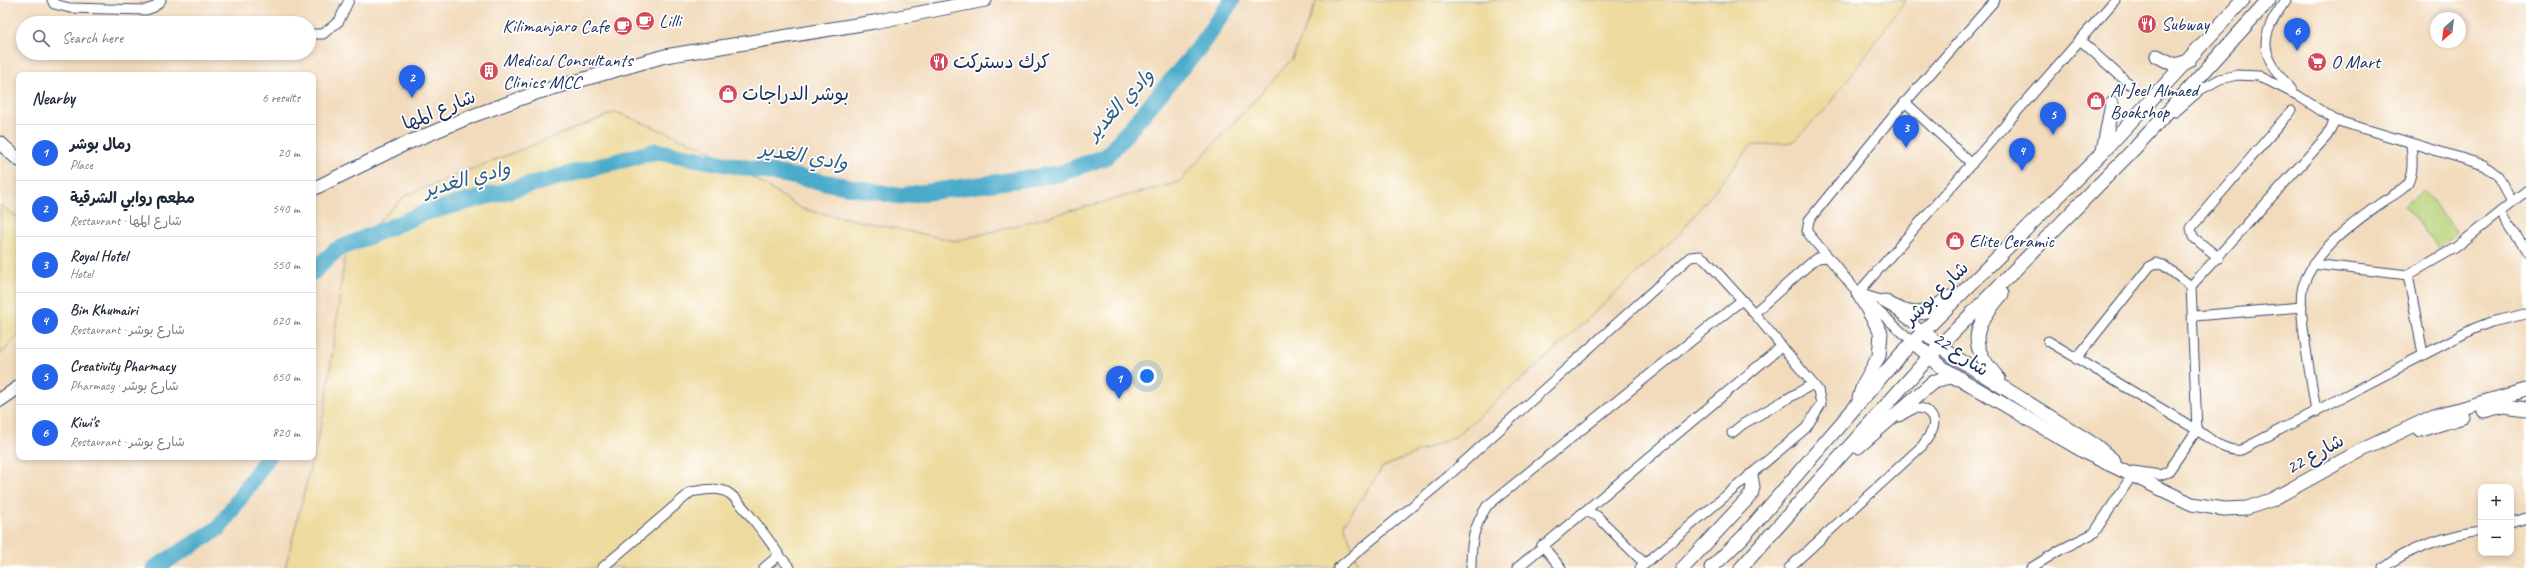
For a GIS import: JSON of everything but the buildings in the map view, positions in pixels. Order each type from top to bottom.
[{"type":"main road","name":"شارع المها","points":[[316,188],[405,144],[472,116],[538,92],[657,58],[874,22],[985,0]]},
{"type":"main road","name":"شارع بوشر","points":[[1711,568],[1743,537],[1853,407],[1913,342],[1978,279],[2103,152],[2189,61],[2243,0]]},
{"type":"main road","name":"شارع بوشر","points":[[1741,568],[1930,356],[2052,234],[2135,148],[2269,0]]},
{"type":"main road","points":[[2157,56],[2175,65],[2189,61]]},
{"type":"main road","points":[[2103,152],[2112,104]]},
{"type":"main road","points":[[0,143],[16,157]]},
{"type":"main road","points":[[2007,388],[1981,355],[1976,337],[1980,322],[2052,234]]},
{"type":"main road","points":[[1884,301],[1900,311],[1914,314],[1925,312],[1934,308],[1964,283],[1978,279]]},
{"type":"main road","points":[[1853,407],[1859,399],[1863,384],[1879,356],[1881,344],[1881,333],[1877,323],[1858,293]]},
{"type":"main road","name":"شارع 22","points":[[1924,332],[1940,346],[2095,445],[2128,472]]},
{"type":"main road","name":"شارع 22","points":[[1913,342],[1964,381],[2088,454],[2192,504],[2224,509],[2247,508],[2271,500],[2360,450],[2434,416],[2526,390]]},
{"type":"main road","points":[[1820,480],[1940,378],[1950,377],[1964,381]]},
{"type":"main road","points":[[0,400],[16,389]]},
{"type":"main road","points":[[2360,450],[2495,407],[2511,406],[2526,409]]},
{"type":"main road","points":[[1683,568],[1751,495],[1753,491],[1751,476]]},
{"type":"street","points":[[52,0],[54,4],[59,7],[146,10],[154,7],[161,0]]},
{"type":"street","points":[[316,34],[323,34],[339,21],[349,0]]},
{"type":"street","points":[[1995,0],[1905,102],[1809,220],[1807,232],[1858,293],[2116,0]]},
{"type":"street","points":[[2286,0],[2271,20],[2266,42],[2266,55],[2273,68],[2297,95]]},
{"type":"street","points":[[2080,40],[2129,84]]},
{"type":"street","points":[[2135,148],[2200,90],[2220,79],[2237,75],[2259,76],[2297,95],[2335,120],[2484,165],[2498,176],[2512,202]]},
{"type":"street","points":[[1905,102],[1972,164]]},
{"type":"street","points":[[2219,258],[2193,237],[2191,228],[2291,111]]},
{"type":"street","points":[[2191,286],[2219,258],[2327,136],[2335,120]]},
{"type":"street","points":[[2316,412],[2302,307],[2302,287],[2313,264],[2355,223],[2407,184],[2412,167],[2411,144]]},
{"type":"street","points":[[2313,264],[2408,275],[2455,248],[2501,213],[2526,191]]},
{"type":"street","points":[[2501,213],[2526,250]]},
{"type":"street","points":[[1338,568],[1445,479],[1690,257],[1700,256],[1706,260],[1754,313],[1818,390],[1821,404],[1806,428],[1643,566],[1597,516],[1586,511],[1576,517]]},
{"type":"street","points":[[1754,313],[1812,262],[1818,258],[1828,257]]},
{"type":"street","points":[[2031,568],[2060,550],[2094,533],[2128,472],[2160,475],[2168,472],[2197,430],[2194,316],[2191,286],[2163,265],[2156,263],[2076,359]]},
{"type":"street","points":[[2408,275],[2423,354]]},
{"type":"street","name":"شارع 22","points":[[1858,293],[1884,301],[1924,332]]},
{"type":"street","name":"شارع 22","points":[[1858,293],[1913,342]]},
{"type":"street","points":[[1471,568],[1471,544],[1476,523],[1487,506],[1742,300]]},
{"type":"street","points":[[2194,316],[2302,307]]},
{"type":"street","points":[[2048,341],[2197,430],[2224,448],[2236,450],[2316,412],[2423,354],[2473,329],[2492,322],[2526,314]]},
{"type":"street","points":[[1517,568],[1542,545],[1782,346]]},
{"type":"street","points":[[1732,433],[1754,417],[1813,384]]},
{"type":"street","points":[[1789,568],[1922,446],[1931,434],[1935,424],[1934,417],[1926,410],[1916,408],[1885,424]]},
{"type":"street","points":[[602,568],[691,492],[710,489],[730,494],[790,568]]},
{"type":"street","points":[[2514,522],[2526,518]]},
{"type":"street","points":[[2383,568],[2429,543],[2461,533],[2478,530]]},
{"type":"street","points":[[1542,545],[1561,568]]},
{"type":"street","points":[[764,568],[779,555]]},
{"type":"green space","points":[[2424,191],[2457,232],[2438,248],[2405,206]]},
{"type":"sand","points":[[1317,0],[1906,0],[1825,110],[1793,142],[1751,146],[1680,233],[1545,359],[1456,436],[1383,467],[1344,524],[1360,568],[285,568],[312,460],[316,460],[316,445],[325,409],[345,254],[406,195],[616,112],[710,150],[802,209],[956,241],[1179,182],[1292,59]]},
{"type":"sand","points":[[0,205],[16,216],[16,338],[0,355]]},
{"type":"waterway","name":"وادي الغدير","points":[[316,269],[336,250],[424,213],[656,151],[899,196],[1058,174],[1107,156],[1198,49],[1232,0]]},
{"type":"waterway","name":"وادي الغدير","points":[[155,568],[219,528],[266,460]]},
{"type":"place","name":"Lilli","points":[[645,21]]},
{"type":"place","name":"Subway","points":[[2147,24]]},
{"type":"place","name":"Kilimanjaro Cafe","points":[[623,26]]},
{"type":"place","name":"Kiwi's","points":[[2297,51]]},
{"type":"place","name":"كرك دستركت","points":[[939,62]]},
{"type":"place","name":"O Mart","points":[[2317,62]]},
{"type":"place","name":"Medical Consultants Clinics MCC","points":[[489,71]]},
{"type":"place","name":"بوشر الدراجات","points":[[728,94]]},
{"type":"place","name":"مطعم روابي الشرقية","points":[[412,98]]},
{"type":"place","name":"Al Jeel Almaed Bookshop","points":[[2096,101]]},
{"type":"place","name":"Creativity Pharmacy","points":[[2053,135]]},
{"type":"place","name":"Royal Hotel","points":[[1906,148]]},
{"type":"place","name":"Bin Khumairi","points":[[2022,171]]},
{"type":"place","name":"Elite Ceramic","points":[[1955,241]]},
{"type":"place","name":"رمال بوشر","points":[[1119,399]]}]
